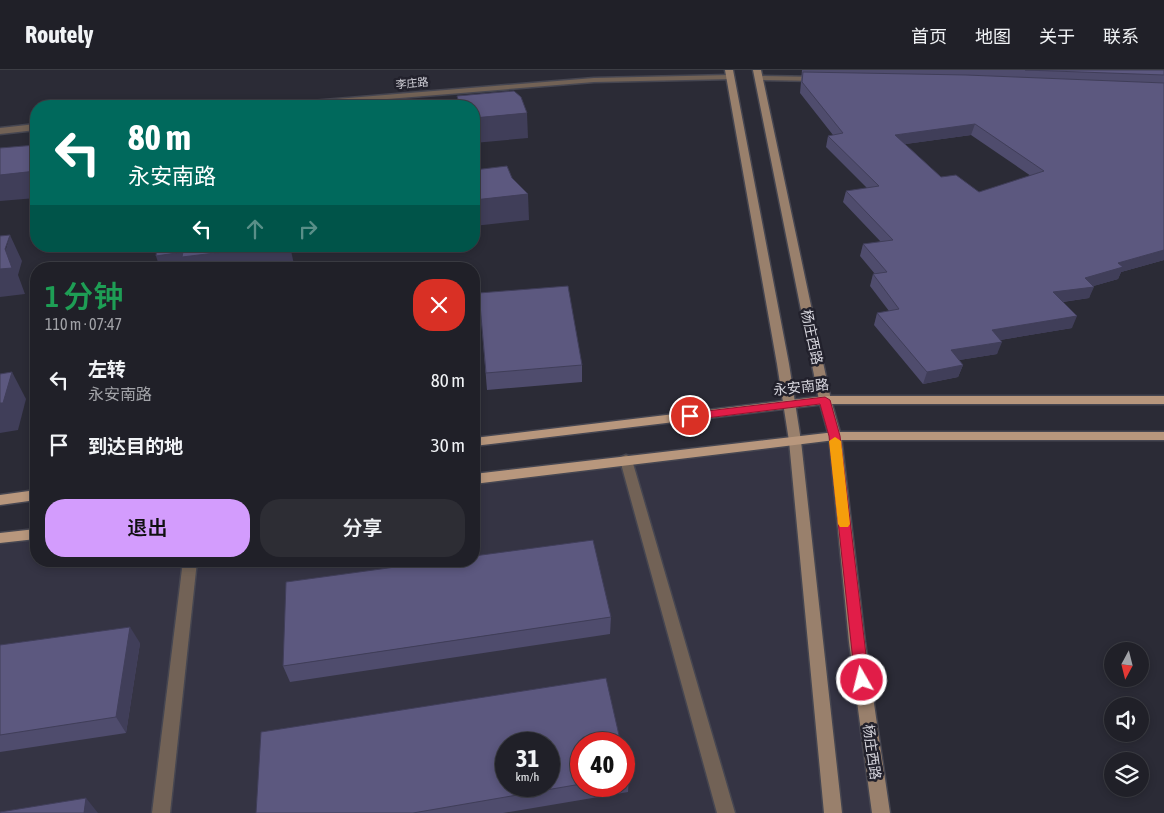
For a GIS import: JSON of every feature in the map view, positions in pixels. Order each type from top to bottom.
[{"type":"main road","name":"永安南路","points":[[480,441],[825,400],[1164,400]]},
{"type":"main road","points":[[480,478],[834,436],[1164,436]]},
{"type":"main road","points":[[0,500],[30,496]]},
{"type":"main road","points":[[0,538],[30,535]]},
{"type":"street","name":"李庄路","points":[[349,100],[594,80],[729,74]]},
{"type":"street","points":[[729,74],[784,364],[795,441],[832,813]]},
{"type":"street","points":[[758,74],[827,79]]},
{"type":"street","name":"杨庄西路","points":[[758,74],[834,436],[857,642],[881,813]]},
{"type":"street","points":[[0,131],[30,128]]},
{"type":"street","points":[[626,460],[726,813]]},
{"type":"street","points":[[161,813],[189,567]]},
{"type":"shaded area","points":[[835,436],[867,648],[887,813],[0,813],[0,538],[30,535],[30,567],[480,567],[480,478]]},
{"type":"building","points":[[1025,70],[1164,70],[1164,75]]},
{"type":"building","points":[[803,72],[966,75],[1164,83],[1164,250],[1118,263],[1123,267],[1085,278],[1094,287],[1053,292],[1077,316],[992,330],[1002,342],[951,350],[963,365],[927,372],[877,313],[899,309],[873,274],[887,272],[863,244],[893,240],[846,191],[879,186],[828,136],[843,133],[802,82]],"holes":[[[975,124],[1044,171],[979,192],[956,175],[941,177],[895,135]]]},
{"type":"building","points":[[514,91],[521,97],[527,113],[480,117],[480,100],[458,100],[457,96]]},
{"type":"building","points":[[30,146],[30,172],[0,175],[0,148]]},
{"type":"building","points":[[507,166],[512,178],[528,194],[480,199],[480,169]]},
{"type":"building","points":[[10,235],[5,249],[12,268],[0,269],[0,236]]},
{"type":"building","points":[[156,252],[183,252],[156,256]]},
{"type":"building","points":[[183,252],[223,252],[182,257]]},
{"type":"building","points":[[568,286],[582,365],[486,373],[480,293]]},
{"type":"building","points":[[12,372],[3,403],[0,403],[0,374]]},
{"type":"building","points":[[593,540],[611,617],[283,666],[286,582],[395,567],[480,567],[480,555]]},
{"type":"building","points":[[130,627],[116,717],[0,735],[0,645]]},
{"type":"building","points":[[606,678],[618,732],[570,732],[570,786],[560,788],[560,732],[495,732],[495,797],[506,797],[413,813],[256,813],[261,732]]},
{"type":"building","points":[[86,798],[84,813],[0,813],[0,812]]},
{"type":"slow traffic","points":[[835,441],[844,524]]},
{"type":"route","points":[[690,416],[825,400],[834,436],[862,680]]}]
